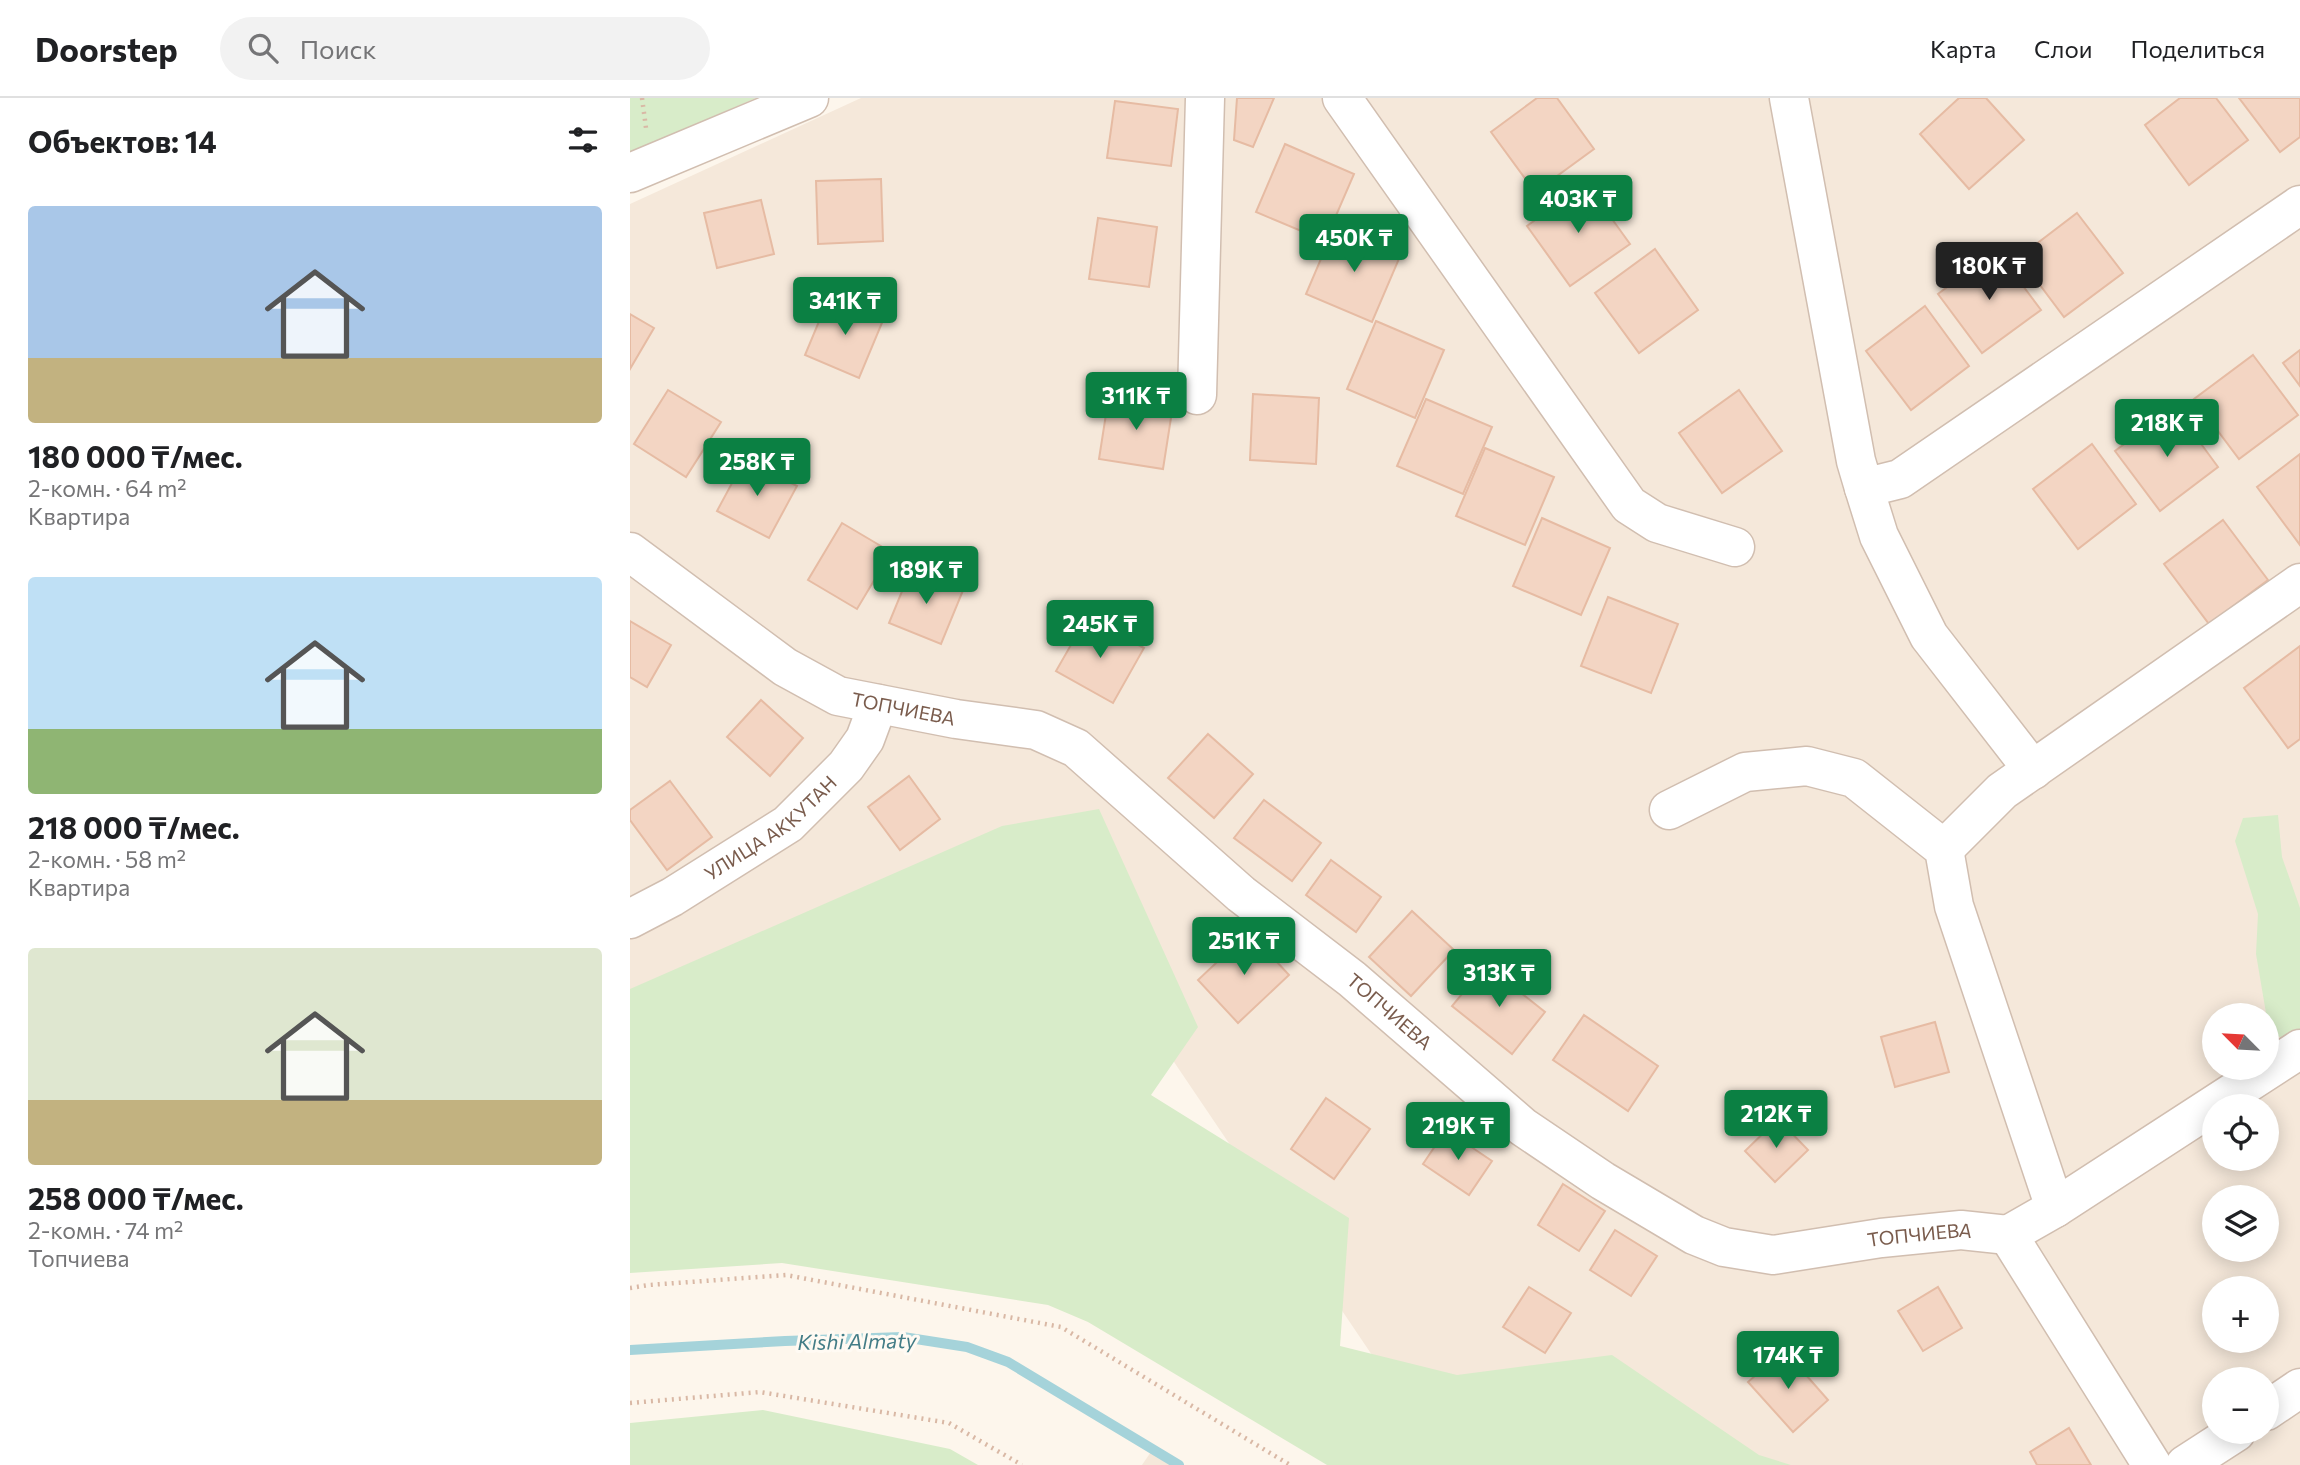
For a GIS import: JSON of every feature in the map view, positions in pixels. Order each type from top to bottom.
[{"type":"street","points":[[630,173],[809,98]]},
{"type":"street","points":[[1197,395],[1205,98]]},
{"type":"street","points":[[1342,98],[1629,505],[1657,523],[1735,547]]},
{"type":"street","points":[[1789,98],[1854,447],[1879,536],[1929,636],[2033,769]]},
{"type":"street","points":[[1864,488],[1900,479],[2300,205]]},
{"type":"street","name":"ТОПЧИЕВА","points":[[630,552],[785,667],[838,696],[956,719],[1036,730],[1076,748],[1241,894],[1352,979],[1523,1127],[1604,1181],[1694,1235],[1724,1247],[1773,1255],[1881,1238],[1961,1230],[2008,1235]]},
{"type":"street","points":[[1944,849],[2002,791],[2300,583]]},
{"type":"street","name":"УЛИЦА АККУТАН","points":[[630,919],[672,897],[788,824],[846,766],[865,739],[878,704]]},
{"type":"street","points":[[1669,810],[1745,772],[1807,766],[1854,778],[1944,849],[1954,906],[2055,1208]]},
{"type":"street","points":[[2152,1465],[2008,1235],[2055,1208],[2300,1049]]},
{"type":"street","points":[[2279,1402],[2300,1388]]},
{"type":"street","points":[[2185,1465],[2217,1444]]},
{"type":"path","points":[[630,1288],[786,1275],[1061,1327],[1290,1465]]},
{"type":"path","points":[[630,1403],[760,1392],[774,1394],[949,1423],[1022,1465]]},
{"type":"shaded area","points":[[861,98],[2300,98],[2300,1465],[1620,1465],[1374,1358],[1041,865],[630,1060],[630,204]]},
{"type":"shaded area","points":[[1153,1449],[1179,1465],[1142,1465]]},
{"type":"green space","points":[[630,98],[756,98],[630,153]]},
{"type":"green space","points":[[1099,809],[1198,1027],[1151,1095],[1349,1218],[1340,1346],[1457,1375],[1612,1355],[1759,1455],[1791,1465],[1327,1465],[1088,1322],[1048,1305],[782,1263],[630,1273],[630,989],[1002,826]]},
{"type":"green space","points":[[2278,815],[2282,857],[2300,908],[2300,1034],[2279,1037],[2279,1003],[2264,1003],[2256,954],[2258,914],[2235,841],[2243,818]]},
{"type":"green space","points":[[763,1410],[950,1449],[978,1465],[630,1465],[630,1423]]},
{"type":"building","points":[[1237,98],[1274,98],[1253,147],[1234,140]]},
{"type":"building","points":[[1537,98],[1557,98],[1594,149],[1535,192],[1491,132]]},
{"type":"building","points":[[1959,98],[1986,98],[2024,140],[1969,189],[1920,134]]},
{"type":"building","points":[[2180,98],[2216,98],[2248,140],[2189,185],[2145,125]]},
{"type":"building","points":[[2239,98],[2300,98],[2300,137],[2280,152]]},
{"type":"building","points":[[1115,101],[1178,109],[1171,166],[1107,158]]},
{"type":"building","points":[[1285,144],[1354,174],[1325,241],[1256,212]]},
{"type":"building","points":[[881,179],[883,241],[818,244],[816,181]]},
{"type":"building","points":[[1586,183],[1630,244],[1570,286],[1527,226]]},
{"type":"building","points":[[761,200],[774,254],[717,268],[704,213]]},
{"type":"building","points":[[2077,213],[2123,273],[2064,317],[2019,257]]},
{"type":"building","points":[[1098,218],[1157,227],[1149,287],[1089,279]]},
{"type":"building","points":[[1335,226],[1401,254],[1372,322],[1306,294]]},
{"type":"building","points":[[1655,249],[1698,310],[1639,353],[1595,293]]},
{"type":"building","points":[[1996,250],[2041,310],[1982,353],[1938,294]]},
{"type":"building","points":[[830,295],[884,318],[859,378],[805,355]]},
{"type":"building","points":[[1925,306],[1969,366],[1911,410],[1866,351]]},
{"type":"building","points":[[630,314],[654,328],[630,369]]},
{"type":"building","points":[[1376,321],[1444,350],[1415,418],[1347,389]]},
{"type":"building","points":[[2300,350],[2300,386],[2283,363]]},
{"type":"building","points":[[2253,355],[2298,415],[2239,459],[2194,399]]},
{"type":"building","points":[[668,390],[721,422],[686,477],[634,444]]},
{"type":"building","points":[[1739,390],[1782,451],[1722,493],[1679,433]]},
{"type":"building","points":[[1253,394],[1319,398],[1316,464],[1250,460]]},
{"type":"building","points":[[1109,395],[1173,405],[1163,469],[1099,459]]},
{"type":"building","points":[[1426,399],[1492,427],[1463,494],[1397,466]]},
{"type":"building","points":[[2174,407],[2218,467],[2160,511],[2115,451]]},
{"type":"building","points":[[2092,444],[2136,504],[2078,549],[2033,489]]},
{"type":"building","points":[[1485,448],[1554,477],[1525,545],[1456,516]]},
{"type":"building","points":[[2300,454],[2300,545],[2257,487]]},
{"type":"building","points":[[745,459],[797,486],[769,538],[717,511]]},
{"type":"building","points":[[1542,518],[1610,548],[1581,615],[1513,586]]},
{"type":"building","points":[[2223,520],[2268,580],[2209,624],[2164,564]]},
{"type":"building","points":[[842,523],[891,552],[857,609],[808,580]]},
{"type":"building","points":[[912,567],[964,588],[941,644],[889,623]]},
{"type":"building","points":[[1608,597],[1678,624],[1651,693],[1581,666]]},
{"type":"building","points":[[1087,617],[1144,648],[1113,703],[1056,671]]},
{"type":"building","points":[[630,621],[671,645],[647,687],[630,677]]},
{"type":"building","points":[[2300,646],[2300,739],[2288,748],[2244,688]]},
{"type":"building","points":[[761,700],[803,738],[770,776],[727,737]]},
{"type":"building","points":[[1208,734],[1253,774],[1214,818],[1168,778]]},
{"type":"building","points":[[909,776],[940,819],[900,850],[868,807]]},
{"type":"building","points":[[670,781],[712,837],[667,870],[630,820],[630,810]]},
{"type":"building","points":[[1264,800],[1321,843],[1292,881],[1234,838]]},
{"type":"building","points":[[1331,860],[1381,897],[1356,932],[1306,895]]},
{"type":"building","points":[[1412,911],[1454,950],[1411,996],[1369,957]]},
{"type":"building","points":[[1249,932],[1289,975],[1238,1023],[1198,980]]},
{"type":"building","points":[[1486,965],[1545,1012],[1512,1054],[1452,1006]]},
{"type":"building","points":[[1584,1015],[1658,1066],[1628,1111],[1553,1060]]},
{"type":"building","points":[[1935,1022],[1949,1072],[1895,1087],[1881,1037]]},
{"type":"building","points":[[1326,1098],[1370,1129],[1334,1179],[1291,1149]]},
{"type":"building","points":[[1778,1119],[1808,1150],[1775,1182],[1745,1151]]},
{"type":"building","points":[[1446,1130],[1492,1161],[1469,1195],[1423,1164]]},
{"type":"building","points":[[1563,1184],[1605,1211],[1579,1251],[1538,1225]]},
{"type":"building","points":[[1615,1230],[1657,1256],[1631,1296],[1590,1270]]},
{"type":"building","points":[[1529,1287],[1571,1313],[1545,1353],[1503,1327]]},
{"type":"building","points":[[1938,1287],[1962,1328],[1923,1351],[1898,1311]]},
{"type":"building","points":[[1784,1350],[1828,1400],[1793,1432],[1748,1382]]},
{"type":"building","points":[[2069,1428],[2091,1465],[2037,1465],[2030,1452]]},
{"type":"waterway","name":"Kіshі Almaty","points":[[630,1350],[903,1337],[967,1347],[1008,1362],[1179,1465]]}]
